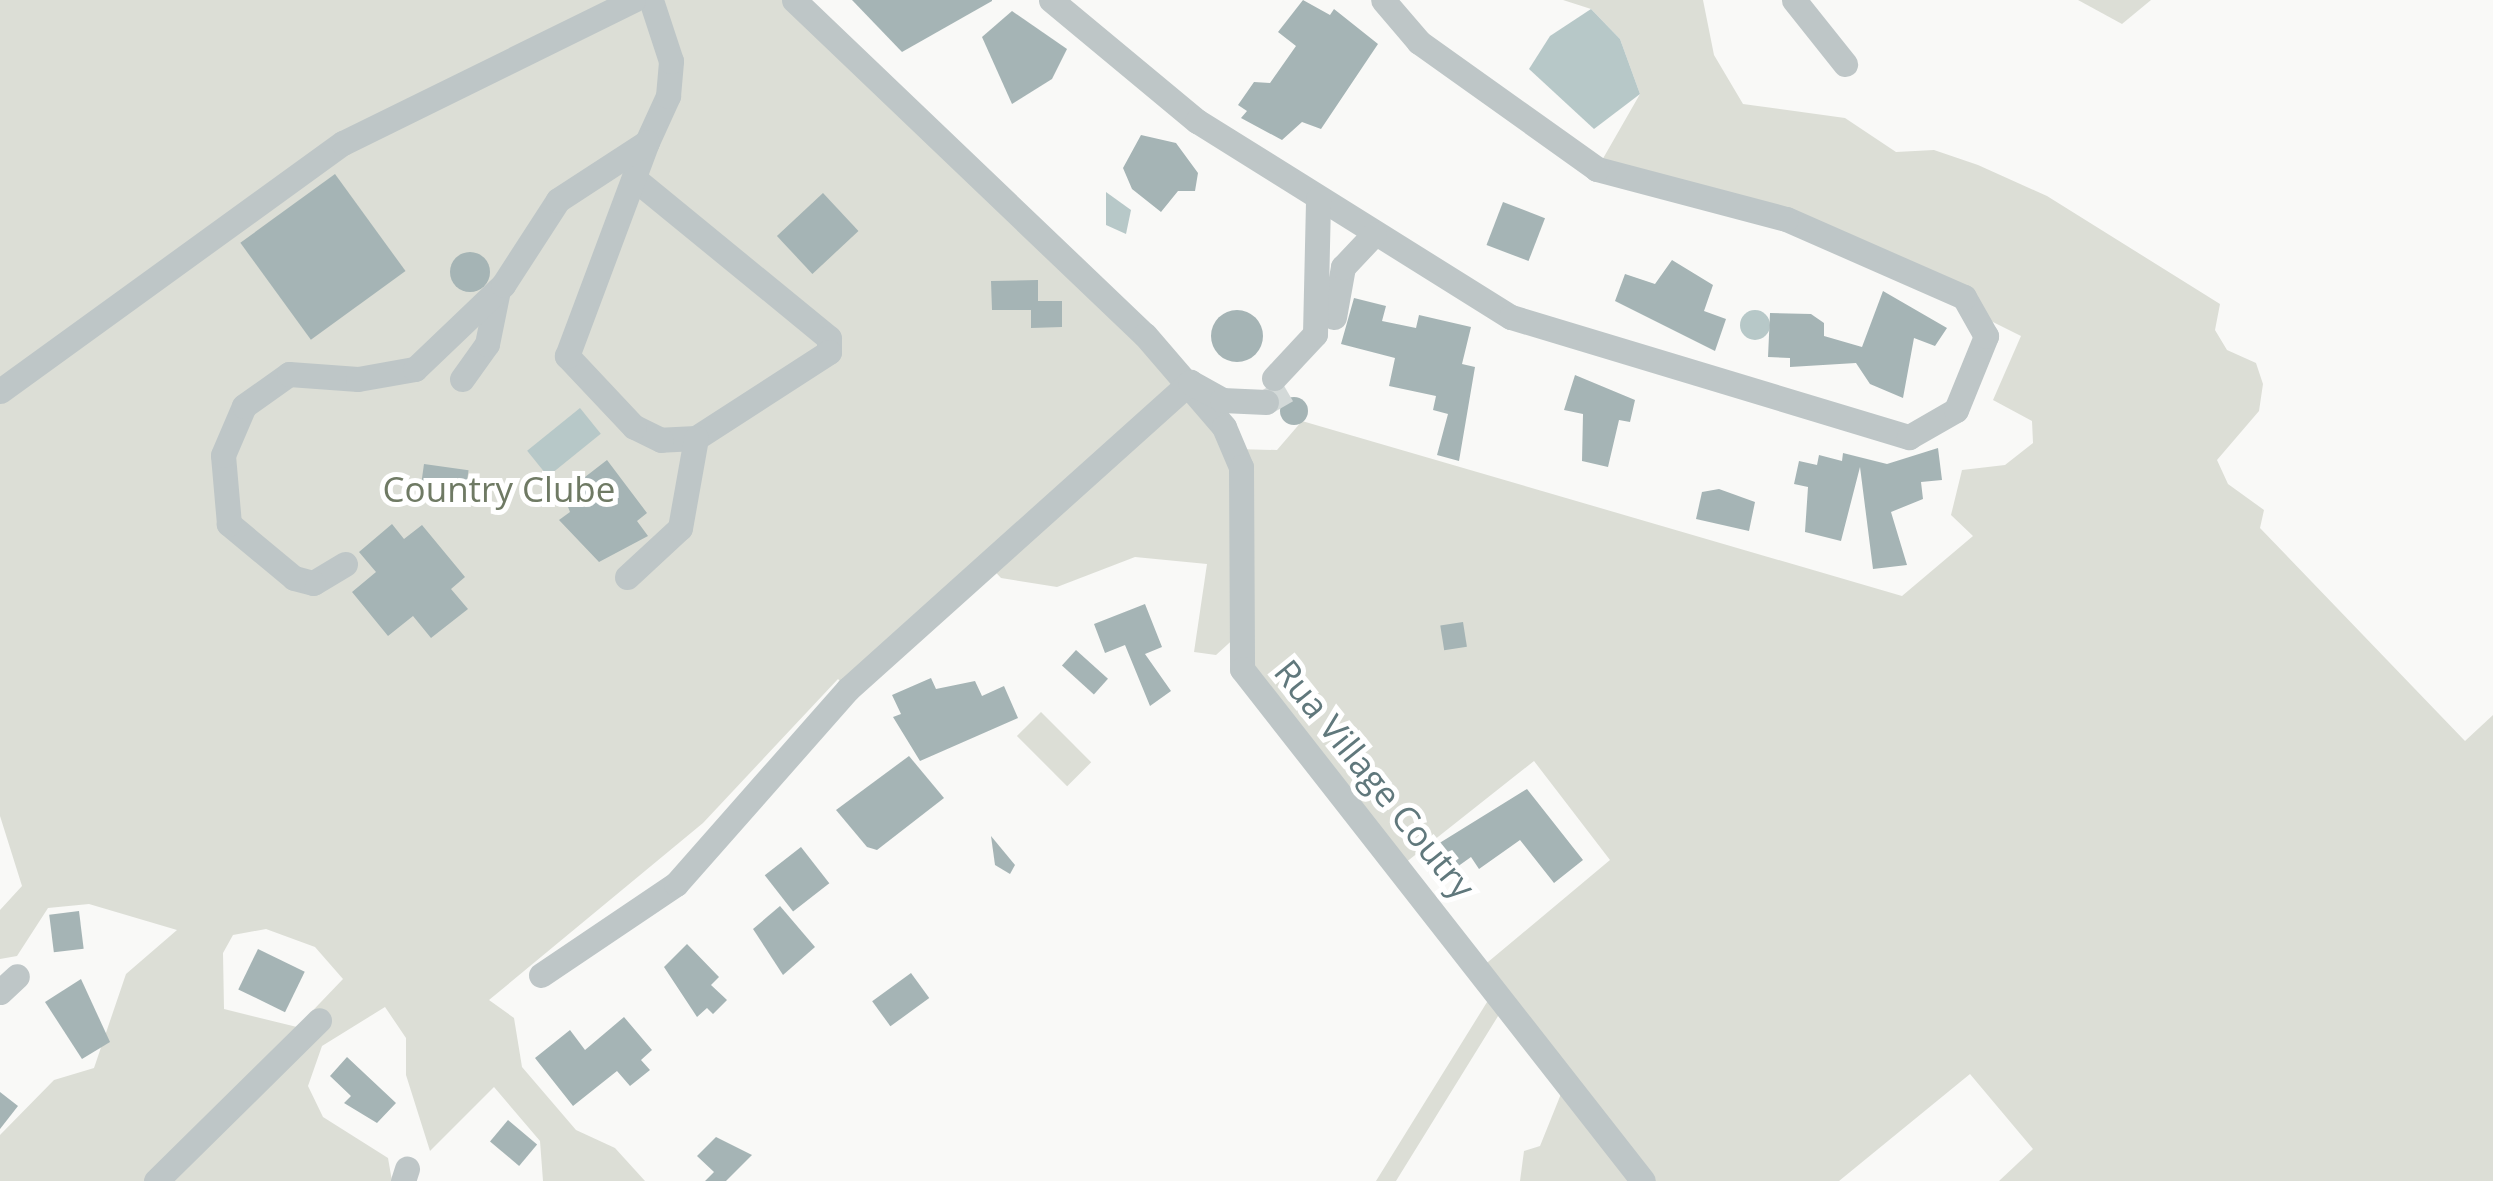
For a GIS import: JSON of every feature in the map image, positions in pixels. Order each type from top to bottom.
[{"type":"street","points":[[0,390],[342,143],[633,0]]},
{"type":"street","points":[[636,180],[829,338],[829,352],[696,438],[661,440],[634,427],[569,366],[647,142],[668,96],[671,61],[651,0]]},
{"type":"street","name":"Rua Village Coutry","points":[[794,0],[1190,382],[1240,466],[1242,669],[1643,1181]]},
{"type":"street","points":[[1051,0],[1198,121],[1511,317],[1909,437],[1956,410],[1986,336],[1964,297],[1786,219],[1596,168],[1433,53],[1383,0]]},
{"type":"street","points":[[1794,0],[1845,64]]},
{"type":"street","points":[[345,564],[313,583],[294,578],[229,524],[223,455],[244,406],[288,374],[358,379],[414,370],[498,290],[558,200],[647,142]]},
{"type":"street","points":[[1271,389],[1315,334],[1318,199]]},
{"type":"street","points":[[541,975],[703,860],[848,689],[1190,382],[1222,400],[1271,389],[1319,359],[1342,266],[1374,234]]},
{"type":"street","points":[[462,379],[487,344],[498,290]]},
{"type":"street","points":[[628,577],[680,528],[696,438]]},
{"type":"street","points":[[156,1181],[320,1020]]},
{"type":"green space","name":"Country Clube","points":[[0,0],[794,0],[1145,335],[1235,449],[1277,450],[1302,421],[1902,596],[1973,536],[1951,515],[1962,470],[2005,465],[2033,443],[2032,421],[1993,400],[2021,336],[1786,219],[1597,169],[1640,94],[1620,39],[1591,9],[1563,0],[1703,0],[1714,55],[1743,104],[1845,118],[1896,152],[1934,150],[1978,165],[2047,196],[2220,304],[2215,330],[2227,350],[2256,363],[2263,384],[2259,411],[2217,460],[2228,484],[2264,510],[2260,528],[2465,741],[2493,715],[2493,1181],[1999,1181],[2033,1149],[1970,1074],[1839,1181],[1520,1181],[1524,1151],[1540,1146],[1567,1079],[1508,1000],[1396,1181],[1376,1181],[1497,986],[1482,967],[1610,860],[1534,761],[1400,867],[1257,692],[1239,634],[1216,655],[1194,652],[1207,564],[1135,557],[1057,587],[1001,578],[988,564],[848,689],[838,679],[703,823],[489,1000],[514,1018],[522,1067],[576,1130],[615,1148],[645,1181],[543,1181],[540,1141],[494,1087],[430,1151],[406,1075],[406,1038],[385,1007],[322,1046],[308,1086],[323,1117],[388,1158],[392,1181],[0,1181],[0,1135],[54,1080],[94,1068],[126,974],[177,930],[89,904],[48,908],[17,956],[0,959],[0,910],[22,886],[0,816]],"holes":[[[266,929],[315,947],[343,979],[297,1027],[224,1009],[223,953],[233,935]]]},
{"type":"green space","points":[[2078,0],[2151,0],[2122,24]]},
{"type":"green space","points":[[1041,712],[1091,762],[1067,786],[1017,736]]},
{"type":"shaded area","points":[[1591,9],[1620,39],[1640,94],[1594,129],[1529,69],[1550,36]]},
{"type":"shaded area","points":[[1106,192],[1131,210],[1126,234],[1106,225]]},
{"type":"shaded area","points":[[1755,310],[1769,319],[1770,325],[1761,339],[1755,340],[1741,331],[1740,325],[1749,311]]},
{"type":"shaded area","points":[[580,408],[601,434],[548,476],[527,451]]},
{"type":"building","points":[[852,0],[992,0],[992,1],[902,52]]},
{"type":"building","points":[[1303,0],[1330,15],[1334,9],[1378,44],[1321,129],[1302,122],[1282,140],[1241,118],[1247,111],[1238,105],[1254,82],[1270,83],[1296,46],[1278,32]]},
{"type":"building","points":[[1012,11],[1067,49],[1052,79],[1012,104],[982,37]]},
{"type":"building","points":[[1141,135],[1176,143],[1198,173],[1195,191],[1178,191],[1161,212],[1132,189],[1123,168]]},
{"type":"building","points":[[335,174],[406,271],[311,340],[240,243]]},
{"type":"building","points":[[823,193],[858,231],[812,274],[777,236]]},
{"type":"building","points":[[1503,202],[1545,218],[1529,261],[1487,245]]},
{"type":"building","points":[[470,252],[484,258],[490,272],[484,286],[470,292],[456,286],[450,272],[456,258]]},
{"type":"building","points":[[1672,260],[1713,285],[1704,311],[1726,319],[1715,351],[1615,301],[1625,274],[1655,284]]},
{"type":"building","points":[[1038,280],[1038,301],[1062,301],[1062,327],[1031,328],[1031,310],[992,310],[991,281]]},
{"type":"building","points":[[1883,291],[1947,328],[1935,346],[1914,338],[1903,398],[1870,384],[1856,363],[1790,367],[1790,358],[1768,357],[1770,313],[1811,314],[1824,323],[1824,336],[1862,347]]},
{"type":"building","points":[[1354,298],[1386,306],[1382,321],[1416,328],[1419,315],[1471,327],[1462,364],[1475,367],[1459,461],[1437,455],[1448,414],[1433,410],[1436,396],[1389,386],[1395,358],[1341,344]]},
{"type":"building","points":[[1237,310],[1255,318],[1263,336],[1255,354],[1237,362],[1219,354],[1211,336],[1219,318]]},
{"type":"building","points":[[1575,375],[1635,400],[1630,422],[1619,420],[1608,467],[1582,461],[1583,414],[1564,410]]},
{"type":"building","points":[[1294,397],[1304,401],[1308,411],[1304,421],[1294,425],[1284,421],[1280,411],[1284,401]]},
{"type":"building","points":[[1938,448],[1942,480],[1921,482],[1923,499],[1891,512],[1907,565],[1873,569],[1860,467],[1841,541],[1805,532],[1808,487],[1794,484],[1799,461],[1817,465],[1819,455],[1842,461],[1843,453],[1887,464]]},
{"type":"building","points":[[607,460],[647,513],[637,521],[648,536],[599,562],[559,520],[570,512],[563,494]]},
{"type":"building","points":[[424,464],[469,470],[466,491],[421,485]]},
{"type":"building","points":[[1719,489],[1755,502],[1749,531],[1696,519],[1702,492]]},
{"type":"building","points":[[392,524],[404,539],[422,525],[465,577],[451,589],[468,609],[431,638],[413,616],[388,636],[352,592],[376,572],[359,552]]},
{"type":"building","points":[[1145,604],[1162,647],[1145,654],[1171,691],[1150,706],[1125,645],[1105,653],[1094,624]]},
{"type":"building","points":[[1463,622],[1467,647],[1444,650],[1440,626]]},
{"type":"building","points":[[1076,650],[1108,679],[1094,694],[1062,666]]},
{"type":"building","points":[[931,678],[936,689],[975,681],[982,696],[1004,686],[1018,718],[920,761],[893,717],[901,714],[892,695]]},
{"type":"building","points":[[909,756],[944,798],[877,850],[867,847],[836,810]]},
{"type":"building","points":[[1527,789],[1583,860],[1554,883],[1520,840],[1479,869],[1471,857],[1443,877],[1425,852]]},
{"type":"building","points":[[991,836],[1015,865],[1010,874],[995,865]]},
{"type":"building","points":[[801,847],[829,883],[793,912],[765,875]]},
{"type":"building","points":[[780,906],[815,947],[783,975],[753,929]]},
{"type":"building","points":[[79,911],[84,949],[54,952],[49,915]]},
{"type":"building","points":[[687,944],[719,977],[711,985],[727,1000],[713,1014],[707,1008],[697,1017],[664,967]]},
{"type":"building","points":[[258,949],[305,972],[285,1012],[238,989]]},
{"type":"building","points":[[911,973],[929,998],[890,1026],[872,1001]]},
{"type":"building","points":[[81,979],[110,1042],[82,1059],[45,1002]]},
{"type":"building","points":[[624,1017],[652,1050],[641,1060],[650,1070],[630,1086],[617,1071],[573,1106],[535,1058],[570,1030],[585,1050]]},
{"type":"building","points":[[347,1057],[396,1103],[377,1123],[344,1103],[351,1096],[330,1076]]},
{"type":"building","points":[[0,1092],[18,1106],[0,1129]]},
{"type":"building","points":[[508,1120],[537,1144],[519,1166],[490,1141]]},
{"type":"building","points":[[716,1137],[752,1155],[726,1181],[705,1181],[714,1172],[697,1156]]},
{"type":"tunnel","points":[[1266,402],[1287,390]]}]
